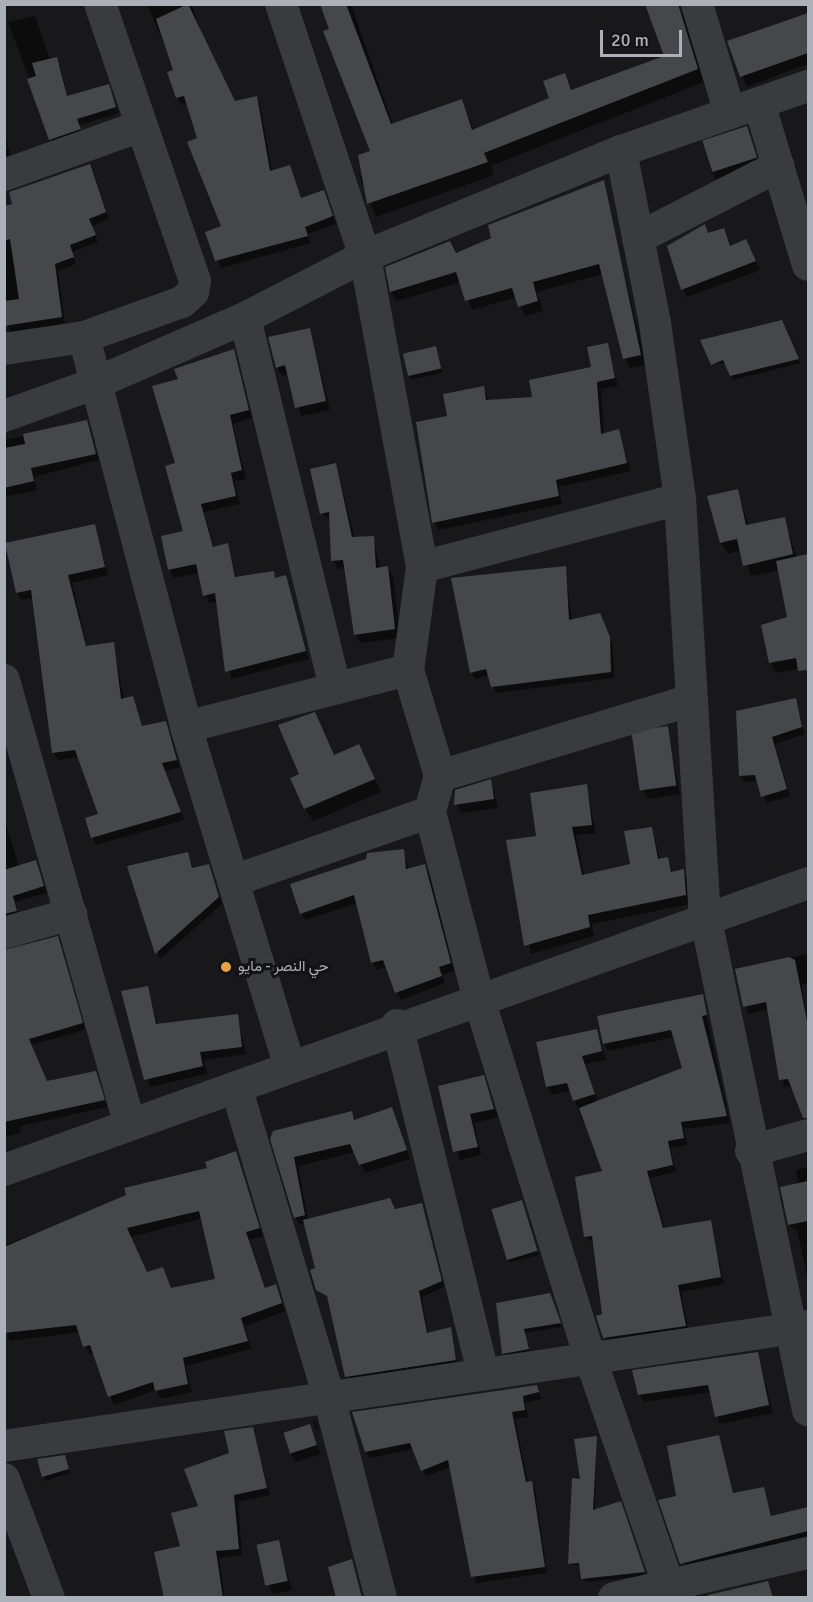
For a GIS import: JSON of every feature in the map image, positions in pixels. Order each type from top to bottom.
[{"type":"street","points":[[4,349],[84,337],[182,302],[193,292],[195,281],[100,4]]},
{"type":"street","points":[[281,4],[365,256],[422,567],[408,670],[440,776],[430,812],[478,996],[590,1357],[672,1593]]},
{"type":"street","points":[[697,4],[744,108],[778,166],[808,265]]},
{"type":"street","points":[[4,416],[96,383],[245,318],[365,256],[621,151],[808,86]]},
{"type":"street","points":[[4,175],[141,126]]},
{"type":"street","points":[[621,151],[638,238],[680,499],[689,701],[705,915],[751,1151],[800,1327],[808,1410]]},
{"type":"street","points":[[638,238],[778,166]]},
{"type":"street","points":[[245,318],[335,688]]},
{"type":"street","points":[[84,337],[186,727],[290,1067]]},
{"type":"street","points":[[422,567],[680,499]]},
{"type":"street","points":[[186,727],[408,670]]},
{"type":"street","points":[[4,680],[9,711],[71,915],[130,1124]]},
{"type":"street","points":[[440,776],[689,701]]},
{"type":"street","points":[[233,881],[430,812]]},
{"type":"street","points":[[4,1170],[236,1087],[478,996],[705,915],[808,883]]},
{"type":"street","points":[[4,933],[71,915]]},
{"type":"street","points":[[397,1025],[483,1373]]},
{"type":"street","points":[[236,1087],[329,1396],[381,1598]]},
{"type":"street","points":[[751,1151],[808,1135]]},
{"type":"street","points":[[4,1446],[800,1327]]},
{"type":"street","points":[[4,1479],[49,1598]]},
{"type":"street","points":[[614,1598],[672,1593],[808,1553]]},
{"type":"building","points":[[188,4],[235,101],[257,96],[270,171],[290,165],[301,198],[324,190],[333,216],[305,227],[308,236],[215,261],[205,232],[221,226],[187,142],[197,138],[184,96],[176,98],[167,72],[173,70],[156,19]]},
{"type":"building","points":[[320,4],[346,4],[391,124],[462,99],[472,130],[549,98],[543,81],[565,73],[571,90],[664,56],[645,4],[678,4],[698,69],[484,153],[488,162],[367,204],[358,155],[370,151],[323,31],[329,29]]},
{"type":"building","points":[[808,13],[808,53],[740,77],[727,41]]},
{"type":"building","points":[[57,57],[67,96],[109,84],[116,107],[77,119],[81,129],[49,140],[27,79],[36,76],[32,63]]},
{"type":"building","points":[[747,126],[757,157],[712,172],[702,141]]},
{"type":"building","points":[[90,164],[106,212],[89,219],[96,235],[70,245],[74,257],[55,264],[62,317],[4,326],[4,301],[19,299],[10,239],[4,241],[4,206],[12,204],[9,192]]},
{"type":"building","points":[[604,180],[641,355],[623,359],[599,264],[533,282],[538,301],[518,307],[512,288],[465,301],[456,272],[390,292],[385,267],[450,241],[456,253],[491,238],[488,225]]},
{"type":"building","points":[[705,224],[708,233],[724,228],[730,246],[746,239],[756,261],[681,290],[667,246]]},
{"type":"building","points":[[782,320],[799,359],[730,376],[723,360],[711,365],[700,340]]},
{"type":"building","points":[[310,328],[326,401],[295,408],[285,365],[276,368],[268,337]]},
{"type":"building","points":[[608,343],[615,378],[597,382],[601,434],[619,429],[627,463],[556,480],[559,496],[432,523],[416,422],[447,416],[443,394],[484,386],[486,400],[532,397],[529,380],[591,367],[587,347]]},
{"type":"building","points":[[436,346],[441,368],[408,376],[403,354]]},
{"type":"building","points":[[234,349],[249,410],[230,415],[242,470],[231,473],[236,496],[201,504],[213,547],[228,543],[235,577],[274,571],[275,578],[286,575],[306,651],[225,672],[215,593],[203,596],[196,564],[168,570],[161,536],[183,531],[165,466],[175,463],[152,386],[178,379],[174,369]]},
{"type":"building","points":[[87,420],[96,454],[31,468],[34,481],[4,488],[4,448],[25,444],[23,434]]},
{"type":"building","points":[[336,463],[352,537],[374,536],[376,568],[388,566],[395,629],[354,635],[343,560],[331,561],[329,512],[320,514],[310,469]]},
{"type":"building","points":[[738,489],[746,525],[785,517],[793,554],[743,566],[737,539],[720,543],[707,496]]},
{"type":"building","points":[[95,524],[105,567],[68,575],[86,646],[114,642],[121,699],[133,696],[142,726],[166,721],[177,760],[162,763],[181,812],[91,838],[85,818],[98,814],[75,750],[52,753],[31,590],[16,593],[5,543]]},
{"type":"building","points":[[808,554],[808,670],[798,671],[796,658],[769,663],[761,625],[787,617],[776,561]]},
{"type":"building","points":[[566,566],[569,620],[600,613],[610,637],[611,672],[491,687],[486,669],[470,673],[451,578]]},
{"type":"building","points":[[796,698],[802,727],[772,737],[787,789],[761,797],[755,775],[739,776],[736,711]]},
{"type":"building","points":[[315,712],[334,755],[359,744],[375,779],[304,809],[290,778],[299,774],[278,725]]},
{"type":"building","points":[[668,726],[676,785],[640,791],[631,731]]},
{"type":"building","points":[[491,779],[494,799],[454,805],[455,790]]},
{"type":"building","points":[[587,784],[592,825],[572,827],[582,875],[630,864],[624,831],[652,827],[658,859],[668,857],[671,872],[684,869],[686,895],[588,915],[590,927],[524,946],[506,840],[536,836],[530,793]]},
{"type":"building","points":[[404,849],[406,869],[425,864],[451,963],[439,967],[442,976],[395,993],[383,960],[371,963],[354,895],[300,914],[290,884],[366,859],[367,853]]},
{"type":"building","points":[[188,852],[192,868],[209,864],[219,897],[155,954],[127,866]]},
{"type":"building","points":[[36,860],[44,886],[13,896],[17,911],[4,914],[4,870]]},
{"type":"building","points":[[58,936],[83,1023],[29,1039],[47,1081],[96,1071],[105,1100],[4,1122],[4,950]]},
{"type":"building","points":[[789,957],[795,960],[808,1026],[808,1118],[803,1118],[788,1079],[779,1080],[766,1002],[743,1007],[735,969]]},
{"type":"building","points":[[148,986],[156,1024],[238,1014],[242,1047],[200,1052],[203,1066],[144,1080],[121,991]]},
{"type":"building","points":[[703,994],[707,1015],[702,1016],[727,1116],[681,1122],[684,1138],[668,1141],[673,1165],[647,1171],[663,1228],[711,1220],[721,1277],[678,1285],[686,1326],[603,1338],[596,1316],[602,1314],[592,1236],[584,1237],[575,1177],[602,1171],[579,1108],[682,1068],[671,1030],[603,1044],[597,1016]]},
{"type":"building","points":[[597,1029],[602,1051],[582,1056],[595,1094],[573,1101],[567,1083],[546,1087],[536,1042]]},
{"type":"building","points":[[484,1075],[494,1109],[470,1114],[478,1147],[453,1152],[438,1086]]},
{"type":"building","points":[[392,1107],[407,1150],[359,1165],[350,1144],[294,1157],[305,1215],[294,1218],[270,1139],[273,1131],[352,1111],[354,1120]]},
{"type":"building","points":[[236,1151],[260,1228],[246,1232],[265,1288],[276,1284],[282,1303],[241,1318],[248,1341],[183,1358],[188,1384],[155,1391],[153,1382],[108,1397],[90,1345],[83,1347],[76,1325],[4,1333],[4,1247],[126,1195],[124,1188],[207,1168],[205,1162]],"holes":[[[199,1211],[215,1279],[171,1288],[163,1267],[147,1272],[127,1228]]]},
{"type":"building","points":[[808,1181],[808,1221],[788,1225],[780,1187]]},
{"type":"building","points":[[390,1198],[395,1209],[422,1203],[442,1281],[419,1291],[427,1333],[451,1327],[456,1360],[345,1377],[327,1296],[316,1290],[310,1270],[315,1268],[303,1220]]},
{"type":"building","points":[[522,1200],[537,1251],[507,1260],[491,1209]]},
{"type":"building","points":[[550,1293],[561,1323],[524,1329],[529,1349],[502,1354],[496,1303]]},
{"type":"building","points":[[758,1352],[769,1405],[715,1417],[708,1385],[638,1395],[632,1370]]},
{"type":"building","points":[[537,1385],[539,1392],[523,1396],[525,1410],[512,1412],[526,1482],[532,1481],[545,1567],[471,1577],[448,1460],[421,1471],[410,1443],[365,1452],[352,1412]]},
{"type":"building","points":[[310,1424],[317,1445],[290,1454],[283,1433]]},
{"type":"building","points":[[253,1427],[267,1488],[234,1495],[239,1549],[216,1551],[223,1598],[164,1598],[154,1552],[180,1546],[171,1513],[198,1506],[184,1469],[229,1453],[224,1431]]},
{"type":"building","points":[[719,1435],[733,1493],[764,1487],[771,1516],[808,1507],[808,1531],[680,1564],[658,1500],[676,1496],[667,1446]]},
{"type":"building","points":[[597,1436],[593,1510],[621,1501],[645,1572],[581,1579],[579,1563],[568,1564],[572,1478],[580,1479],[574,1439]]},
{"type":"building","points":[[65,1455],[69,1469],[42,1477],[37,1459]]},
{"type":"building","points":[[279,1540],[288,1581],[265,1586],[257,1545]]},
{"type":"building","points":[[352,1559],[362,1598],[336,1598],[328,1567]]},
{"type":"building","points":[[768,1581],[773,1598],[708,1598],[708,1595]]},
{"type":"place","name":"حي النصر - مايو","points":[[226,967]]}]
